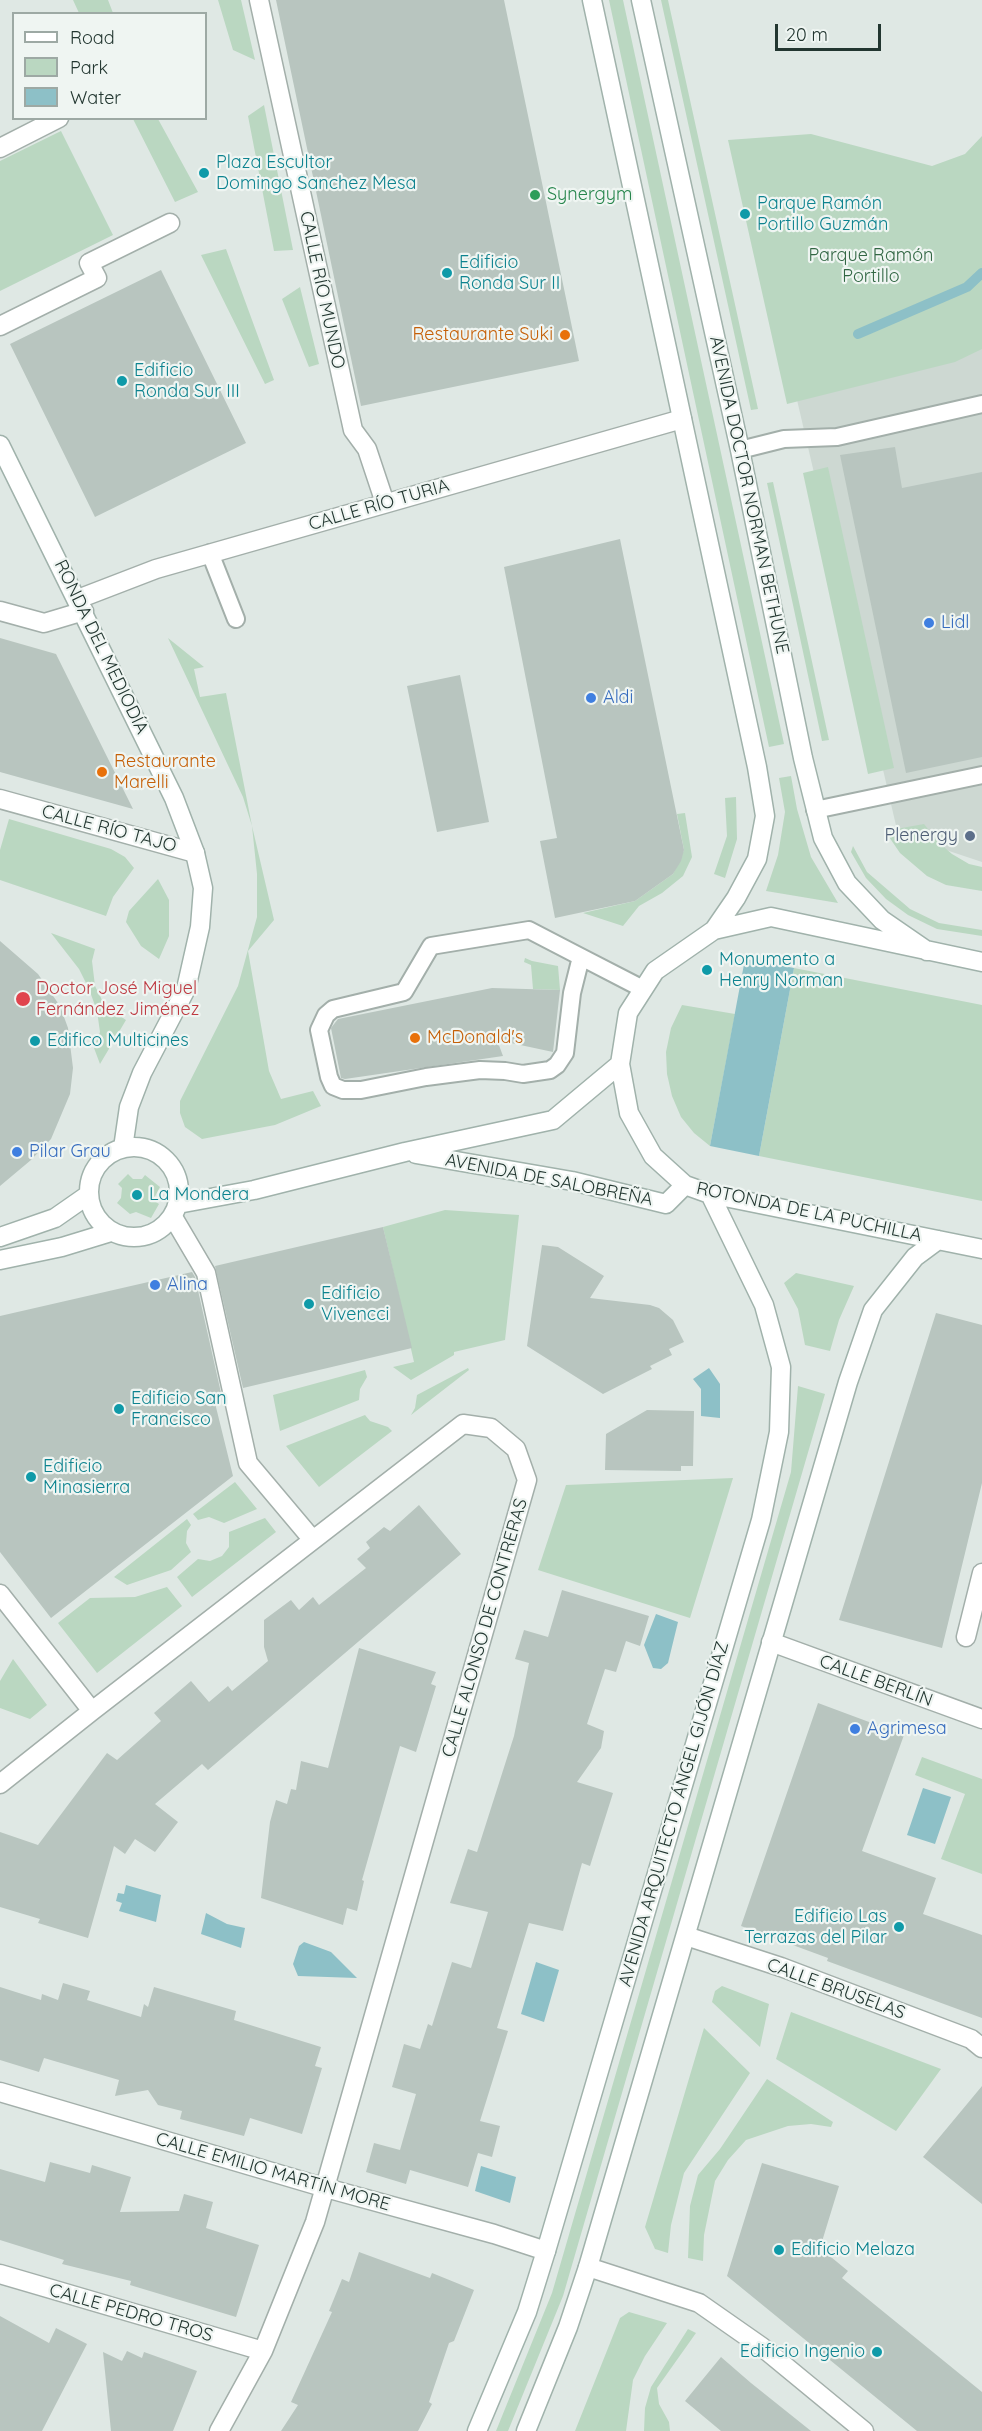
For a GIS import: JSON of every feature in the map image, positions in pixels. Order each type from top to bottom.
[{"type":"main road","name":"CALLE RÍO MUNDO","points":[[259,0],[352,430],[367,449],[385,503]]},
{"type":"main road","points":[[592,0],[757,767],[765,816],[757,859],[736,898],[714,930]]},
{"type":"main road","name":"AVENIDA DOCTOR NORMAN BETHUNE","points":[[641,0],[740,450],[815,810],[823,838],[847,883],[882,920],[927,951]]},
{"type":"main road","points":[[0,148],[55,120]]},
{"type":"main road","points":[[0,326],[97,278],[89,263],[170,223]]},
{"type":"main road","name":"CALLE RÍO TURIA","points":[[0,611],[44,623],[156,569],[682,419]]},
{"type":"main road","name":"RONDA DEL MEDIODÍA","points":[[0,445],[81,605],[174,798],[195,853]]},
{"type":"main road","name":"CALLE RÍO TAJO","points":[[0,799],[195,853],[203,888],[201,927],[186,989],[142,1073],[129,1107],[123,1148]]},
{"type":"main road","name":"ROTONDA DE LA PUCHILLA","points":[[982,962],[771,917],[714,930],[655,971],[628,1013],[620,1064],[629,1113],[653,1156],[685,1185],[710,1194],[982,1249]]},
{"type":"main road","name":"AVENIDA DE SALOBREÑA","points":[[176,1211],[405,1152],[553,1120],[620,1064]]},
{"type":"main road","points":[[139,1147],[154,1151],[166,1160],[176,1173],[179,1188],[176,1211],[163,1227],[152,1235],[138,1238],[124,1237],[111,1232],[100,1223],[92,1210],[88,1195],[90,1179],[97,1165],[108,1154],[123,1148],[139,1147]]},
{"type":"main road","name":"AVENIDA DE SALOBREÑA","points":[[405,1152],[572,1181],[666,1204],[685,1185]]},
{"type":"main road","name":"AVENIDA ARQUITECTO ÁNGEL GIJÓN DÍAZ","points":[[477,2431],[526,2312],[546,2250],[760,1520],[779,1432],[781,1366],[764,1305],[710,1194]]},
{"type":"main road","points":[[0,1237],[55,1218],[88,1195]]},
{"type":"main road","points":[[176,1211],[206,1274],[248,1463],[312,1539]]},
{"type":"main road","points":[[0,1260],[62,1247],[111,1232]]},
{"type":"main road","points":[[526,2431],[568,2327],[588,2268],[848,1382],[873,1310],[915,1257],[938,1240]]},
{"type":"main road","name":"CALLE ALONSO DE CONTRERAS","points":[[0,1784],[312,1539],[463,1424],[491,1428],[516,1449],[527,1480],[326,2188],[315,2222],[263,2351],[219,2431]]},
{"type":"main road","points":[[966,1637],[982,1573]]},
{"type":"main road","points":[[0,1594],[92,1711]]},
{"type":"main road","name":"CALLE BERLÍN","points":[[771,1642],[982,1719]]},
{"type":"main road","name":"CALLE BRUSELAS","points":[[686,1936],[782,1967],[971,2040],[982,2048]]},
{"type":"main road","name":"CALLE EMILIO MARTÍN MORE","points":[[0,2092],[546,2250]]},
{"type":"main road","points":[[588,2268],[699,2303],[762,2347],[864,2431]]},
{"type":"main road","name":"CALLE PEDRO TROS","points":[[0,2274],[263,2351]]},
{"type":"lane","points":[[740,450],[784,439],[837,437],[982,404]]},
{"type":"lane","points":[[210,554],[236,619]]},
{"type":"lane","points":[[815,810],[981,778]]},
{"type":"lane","points":[[581,957],[572,993],[565,1053],[557,1065],[550,1070],[523,1074],[480,1070],[426,1077],[361,1090],[343,1090],[333,1086],[319,1030],[326,1015],[333,1009],[404,992],[431,946],[529,930],[643,989]]},
{"type":"shaded area","points":[[982,299],[982,862],[898,834],[794,387]]},
{"type":"green space","points":[[73,0],[108,0],[113,12],[79,12]]},
{"type":"green space","points":[[218,0],[241,0],[255,60],[233,50]]},
{"type":"green space","points":[[609,0],[623,0],[784,744],[769,747]]},
{"type":"green space","points":[[661,0],[668,0],[758,409],[751,410]]},
{"type":"green space","points":[[264,105],[293,250],[274,251],[248,116]]},
{"type":"green space","points":[[134,120],[159,120],[198,192],[175,202]]},
{"type":"green space","points":[[61,131],[113,235],[0,291],[0,161]]},
{"type":"green space","name":"Parque Ramón Portillo","points":[[811,134],[932,166],[965,154],[982,136],[982,349],[955,362],[787,404],[728,140]]},
{"type":"green space","points":[[226,249],[274,380],[265,384],[201,255]]},
{"type":"green space","points":[[300,287],[319,364],[309,367],[282,299]]},
{"type":"green space","points":[[828,467],[894,768],[868,774],[803,473]]},
{"type":"green space","points":[[773,482],[829,740],[822,741],[767,483]]},
{"type":"green space","points":[[168,638],[204,667],[194,669],[200,697],[226,693],[252,826],[243,797]]},
{"type":"green space","points":[[791,776],[797,809],[811,857],[838,903],[766,891],[778,855],[785,812],[779,778]]},
{"type":"green space","points":[[736,797],[737,839],[725,878],[714,874],[727,836],[725,798]]},
{"type":"green space","points":[[685,813],[692,857],[683,876],[662,893],[639,906],[623,926],[583,913],[635,901],[673,874],[684,850],[677,814]]},
{"type":"green space","points":[[9,819],[111,849],[125,857],[134,868],[113,897],[106,916],[0,880],[0,850]]},
{"type":"green space","points":[[924,824],[938,842],[952,854],[969,864],[982,867],[982,891],[946,885],[927,876],[900,853],[885,831]]},
{"type":"green space","points":[[252,826],[274,920],[248,951],[269,1071],[281,1099],[313,1091],[321,1106],[275,1125],[202,1139],[185,1127],[180,1113],[180,1101],[238,986],[257,917],[257,874]]},
{"type":"green space","points":[[853,846],[867,872],[910,909],[939,923],[982,930],[982,936],[937,929],[908,915],[886,899],[866,878],[851,852]]},
{"type":"green space","points":[[158,879],[169,900],[169,936],[159,959],[141,946],[126,922],[129,911]]},
{"type":"green space","points":[[51,933],[95,949],[92,961],[95,986],[102,1000],[126,1020],[100,1064],[94,1048],[100,1032],[97,1011],[89,989],[79,969]]},
{"type":"green space","points":[[525,958],[558,966],[560,990],[533,989],[531,965],[524,962]]},
{"type":"green space","points":[[794,968],[982,1005],[982,1201],[759,1156]]},
{"type":"green space","points":[[682,1005],[735,1014],[710,1146],[694,1133],[681,1117],[672,1096],[667,1074],[666,1052],[671,1028]]},
{"type":"green space","points":[[128,1174],[133,1179],[142,1179],[145,1175],[160,1187],[153,1200],[159,1204],[151,1218],[136,1212],[130,1214],[117,1203],[121,1198],[122,1188],[118,1184]]},
{"type":"green space","points":[[445,1210],[519,1215],[505,1340],[454,1352],[454,1355],[411,1380],[393,1367],[414,1362],[383,1227]]},
{"type":"green space","points":[[796,1273],[854,1286],[839,1320],[830,1351],[805,1345],[798,1309],[784,1283]]},
{"type":"green space","points":[[468,1368],[469,1370],[411,1415],[415,1408],[417,1395]]},
{"type":"green space","points":[[365,1370],[367,1377],[360,1389],[359,1400],[280,1431],[273,1395]]},
{"type":"green space","points":[[798,1386],[825,1394],[563,2296],[508,2431],[496,2431],[552,2293],[791,1472]]},
{"type":"green space","points":[[365,1415],[370,1421],[388,1427],[392,1431],[319,1487],[286,1446]]},
{"type":"green space","points":[[733,1478],[690,1618],[538,1570],[566,1485]]},
{"type":"green space","points":[[235,1482],[257,1509],[224,1523],[209,1517],[198,1520],[193,1514]]},
{"type":"green space","points":[[265,1518],[276,1532],[192,1597],[177,1577],[198,1559],[210,1561],[222,1556],[229,1547],[229,1532]]},
{"type":"green space","points":[[187,1519],[191,1525],[187,1531],[186,1543],[191,1552],[171,1570],[127,1585],[114,1577]]},
{"type":"green space","points":[[167,1587],[182,1606],[97,1673],[58,1623],[90,1598],[135,1597]]},
{"type":"green space","points":[[13,1659],[47,1705],[30,1719],[0,1708],[0,1681]]},
{"type":"green space","points":[[922,1757],[982,1779],[982,1874],[941,1859],[965,1794],[915,1775]]},
{"type":"green space","points":[[722,1986],[769,2004],[760,2047],[712,2002],[715,1991]]},
{"type":"green space","points":[[791,2012],[941,2069],[896,2131],[776,2059]]},
{"type":"green space","points":[[704,2028],[750,2073],[684,2173],[671,2225],[668,2253],[655,2249],[645,2227]]},
{"type":"green space","points":[[767,2079],[833,2122],[831,2127],[811,2124],[788,2126],[746,2140],[728,2160],[715,2181],[704,2235],[703,2261],[688,2258],[690,2206],[698,2175],[720,2149]]},
{"type":"green space","points":[[629,2312],[667,2323],[645,2356],[633,2380],[626,2431],[575,2431],[620,2318]]},
{"type":"green space","points":[[688,2329],[696,2333],[657,2388],[659,2404],[669,2422],[670,2431],[644,2431],[645,2408],[651,2387]]},
{"type":"water","points":[[745,959],[794,968],[759,1156],[710,1146]]},
{"type":"water","points":[[709,1368],[720,1384],[720,1418],[701,1416],[701,1389],[693,1379]]},
{"type":"water","points":[[656,1614],[678,1622],[668,1663],[661,1669],[653,1668],[644,1645]]},
{"type":"water","points":[[923,1788],[951,1797],[935,1844],[907,1835]]},
{"type":"water","points":[[126,1885],[161,1895],[156,1922],[119,1911],[122,1903],[116,1901],[118,1893],[124,1894]]},
{"type":"water","points":[[206,1913],[227,1924],[245,1928],[241,1948],[201,1934]]},
{"type":"water","points":[[304,1942],[331,1952],[357,1978],[298,1976],[293,1964],[299,1946]]},
{"type":"water","points":[[536,1962],[559,1970],[544,2022],[521,2014]]},
{"type":"water","points":[[481,2166],[516,2177],[510,2203],[475,2191]]},
{"type":"building","name":"Edificio Ronda Sur II","points":[[276,0],[504,0],[579,361],[361,406]]},
{"type":"building","name":"Edificio Ronda Sur III","points":[[161,270],[246,443],[95,517],[10,344]]},
{"type":"building","name":"Lidl","points":[[895,447],[902,488],[982,472],[982,757],[906,773],[840,455]]},
{"type":"building","name":"Aldi","points":[[620,539],[684,850],[681,861],[673,874],[635,901],[555,918],[540,841],[557,838],[504,567]]},
{"type":"building","points":[[0,638],[56,654],[133,809],[0,772]]},
{"type":"building","points":[[460,675],[489,822],[437,832],[407,686]]},
{"type":"building","name":"Edifico Multicines","points":[[0,941],[38,974],[60,1006],[68,1028],[73,1068],[70,1094],[51,1139],[31,1160],[0,1186]]},
{"type":"building","name":"McDonald's","points":[[492,988],[560,990],[553,1052],[497,1040],[503,1056],[341,1078],[331,1028],[338,1019]]},
{"type":"building","name":"Edificio Vivencci","points":[[383,1227],[412,1348],[243,1388],[215,1266]]},
{"type":"building","points":[[542,1245],[558,1247],[604,1276],[590,1298],[659,1308],[673,1320],[684,1342],[669,1349],[672,1355],[650,1366],[652,1369],[603,1394],[527,1346]]},
{"type":"building","name":"Edificio San Francisco","points":[[192,1272],[221,1393],[213,1395],[233,1476],[51,1618],[0,1552],[0,1316]]},
{"type":"building","points":[[936,1313],[982,1325],[982,1483],[942,1648],[839,1620]]},
{"type":"building","points":[[647,1410],[694,1411],[693,1466],[681,1466],[681,1471],[605,1470],[606,1434]]},
{"type":"building","points":[[419,1505],[461,1554],[208,1770],[202,1764],[155,1804],[178,1822],[155,1852],[135,1839],[125,1854],[114,1846],[88,1938],[38,1923],[40,1919],[0,1907],[0,1832],[38,1845],[107,1753],[117,1760],[161,1721],[154,1713],[191,1681],[209,1702],[228,1686],[232,1691],[268,1661],[264,1647],[264,1620],[291,1600],[299,1610],[313,1597],[319,1605],[366,1568],[357,1559],[370,1548],[366,1542],[384,1527],[390,1531]]},
{"type":"building","points":[[562,1590],[649,1616],[640,1646],[626,1641],[616,1672],[605,1669],[587,1724],[604,1731],[601,1748],[577,1782],[613,1793],[590,1866],[582,1863],[563,1931],[529,1923],[497,2028],[508,2031],[480,2121],[500,2126],[492,2157],[478,2153],[468,2187],[410,2170],[406,2184],[366,2172],[374,2143],[400,2150],[416,2094],[392,2087],[404,2044],[420,2049],[428,2024],[432,2026],[452,1962],[471,1968],[488,1912],[450,1903],[468,1849],[477,1852],[514,1736],[529,1663],[515,1659],[524,1630],[548,1637]]},
{"type":"building","points":[[359,1648],[436,1672],[431,1684],[436,1686],[416,1752],[400,1746],[362,1880],[364,1881],[357,1911],[347,1908],[343,1925],[261,1898],[270,1822],[276,1800],[287,1804],[291,1789],[296,1790],[301,1761],[328,1768]]},
{"type":"building","points":[[818,1703],[904,1735],[862,1851],[936,1878],[923,1914],[982,1935],[982,2018],[827,1961],[828,1958],[741,1926]]},
{"type":"building","points":[[63,1983],[90,1991],[87,2000],[141,2017],[144,2004],[148,2007],[154,1987],[236,2011],[234,2020],[321,2047],[315,2066],[322,2068],[302,2134],[250,2118],[244,2136],[180,2119],[182,2111],[158,2105],[148,2090],[115,2096],[119,2080],[44,2058],[39,2072],[0,2060],[0,1987],[41,2000],[42,1994],[58,2000]]},
{"type":"building","points":[[982,2086],[982,2204],[923,2157]]},
{"type":"building","points":[[50,2162],[90,2173],[92,2165],[131,2177],[120,2212],[179,2211],[184,2194],[213,2202],[206,2228],[259,2245],[236,2317],[130,2285],[131,2281],[62,2264],[64,2260],[0,2240],[0,2169],[45,2182]]},
{"type":"building","points":[[762,2163],[839,2186],[820,2248],[848,2271],[842,2278],[982,2392],[982,2431],[917,2431],[727,2276]]},
{"type":"building","points":[[359,2252],[430,2278],[432,2273],[474,2290],[454,2341],[449,2343],[429,2402],[432,2404],[418,2431],[281,2431],[298,2405],[291,2402],[332,2312],[329,2311],[342,2279],[349,2282]]},
{"type":"building","points":[[0,2316],[49,2343],[56,2328],[87,2344],[42,2431],[0,2431]]},
{"type":"building","points":[[127,2351],[142,2358],[144,2352],[197,2371],[173,2431],[111,2431],[103,2352],[122,2361]]},
{"type":"building","name":"Edificio Ingenio","points":[[721,2357],[811,2431],[721,2431],[685,2401]]},
{"type":"waterway","points":[[858,334],[967,287],[982,273]]},
{"type":"place","name":"Plaza Escultor Domingo Sanchez Mesa","points":[[204,173]]},
{"type":"place","name":"Synergym","points":[[535,195]]},
{"type":"place","name":"Parque Ramón Portillo Guzmán","points":[[745,214]]},
{"type":"place","name":"Edificio Ronda Sur II","points":[[447,273]]},
{"type":"place","name":"Restaurante Suki","points":[[565,335]]},
{"type":"place","name":"Edificio Ronda Sur III","points":[[122,381]]},
{"type":"place","name":"Lidl","points":[[929,623]]},
{"type":"place","name":"Aldi","points":[[591,698]]},
{"type":"place","name":"Restaurante Marelli","points":[[102,772]]},
{"type":"place","name":"Plenergy","points":[[970,836]]},
{"type":"place","name":"Monumento a Henry Norman","points":[[707,970]]},
{"type":"place","name":"Doctor José Miguel Fernández Jiménez","points":[[23,999]]},
{"type":"place","name":"McDonald's","points":[[415,1038]]},
{"type":"place","name":"Edifico Multicines","points":[[35,1041]]},
{"type":"place","name":"Pilar Grau","points":[[17,1152]]},
{"type":"place","name":"La Mondera","points":[[137,1195]]},
{"type":"place","name":"Alina","points":[[155,1285]]},
{"type":"place","name":"Edificio Vivencci","points":[[309,1304]]},
{"type":"place","name":"Edificio San Francisco","points":[[119,1409]]},
{"type":"place","name":"Edificio Minasierra","points":[[31,1477]]},
{"type":"place","name":"Agrimesa","points":[[855,1729]]},
{"type":"place","name":"Edificio Las Terrazas del Pilar","points":[[899,1927]]},
{"type":"place","name":"Edificio Melaza","points":[[779,2250]]},
{"type":"place","name":"Edificio Ingenio","points":[[877,2352]]}]
